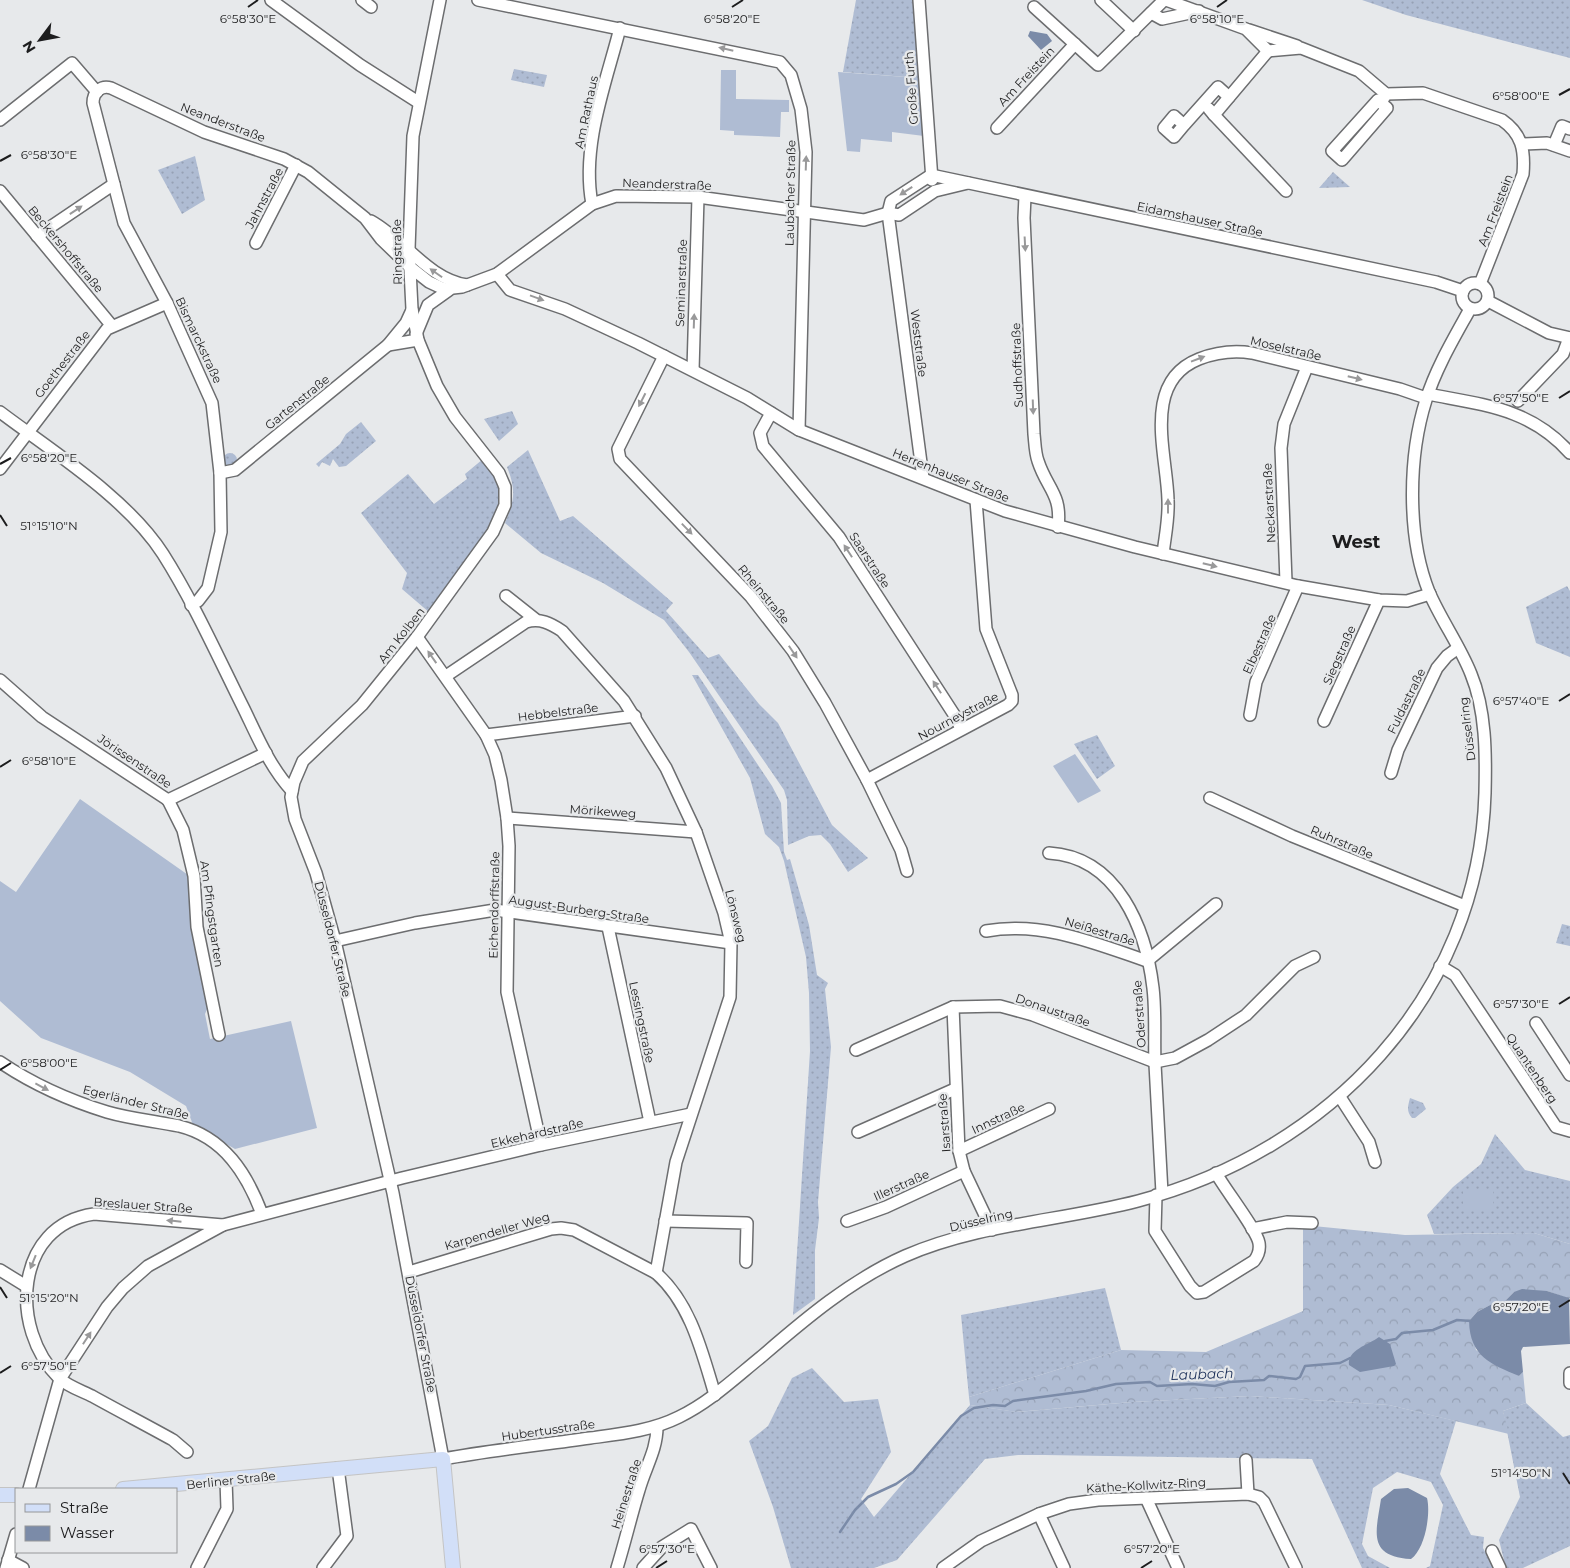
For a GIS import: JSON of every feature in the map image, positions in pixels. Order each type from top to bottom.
[{"type":"main road","name":"Berliner Straße","points":[[134,1488],[443,1459]]},
{"type":"main road","name":"Düsseldorfer Straße","points":[[443,1459],[453,1568]]},
{"type":"main road","points":[[0,1495],[15,1495]]},
{"type":"street","points":[[271,0],[360,65],[418,102]]},
{"type":"street","name":"Ringstraße","points":[[440,0],[418,102],[412,148],[409,249],[412,309],[417,337],[444,400],[503,481]]},
{"type":"street","name":"Laubacher Straße","points":[[478,0],[775,60],[784,65],[794,82],[805,128],[798,430]]},
{"type":"street","name":"Große Furth","points":[[919,0],[931,175],[935,191]]},
{"type":"street","points":[[1101,0],[1134,31]]},
{"type":"street","name":"Am Freistein","points":[[1034,7],[1098,65],[1165,0],[1301,48],[1359,71],[1384,98]]},
{"type":"street","points":[[1151,13],[1162,19],[1199,11]]},
{"type":"street","name":"Am Rathaus","points":[[592,204],[589,180],[591,148],[620,28]]},
{"type":"street","name":"Am Freistein","points":[[1246,29],[1268,51],[1301,48]]},
{"type":"street","name":"Am Freistein","points":[[997,128],[1075,44]]},
{"type":"street","points":[[1214,115],[1268,51]]},
{"type":"street","points":[[0,120],[72,63],[97,92]]},
{"type":"street","name":"Neanderstraße","points":[[97,92],[105,87],[112,88],[204,132],[296,165],[409,249],[438,275],[450,281],[469,285]]},
{"type":"street","points":[[1184,125],[1218,87],[1229,97]]},
{"type":"street","name":"Bismarckstraße","points":[[97,92],[93,103],[127,229],[166,303],[210,396],[220,473],[220,541],[208,588],[198,601],[191,605]]},
{"type":"street","points":[[1384,98],[1387,108],[1342,160],[1332,151],[1378,100],[1384,98],[1423,93],[1493,117],[1513,128],[1522,144],[1554,145],[1570,151]]},
{"type":"street","points":[[1203,104],[1286,190]]},
{"type":"street","points":[[1554,145],[1562,126],[1570,129]]},
{"type":"street","name":"Am Freistein","points":[[1480,284],[1523,174],[1524,156],[1522,144]]},
{"type":"street","name":"Jahnstraße","points":[[256,243],[296,165]]},
{"type":"street","points":[[888,212],[890,201],[931,175]]},
{"type":"street","name":"Eidamshauser Straße","points":[[931,175],[1436,282],[1463,291]]},
{"type":"street","name":"Neanderstraße","points":[[365,218],[384,243],[410,267],[433,285],[449,290],[469,285],[497,274],[592,204],[616,196],[698,197],[864,220],[888,212],[898,216],[935,191],[968,183]]},
{"type":"street","points":[[37,236],[114,184]]},
{"type":"street","name":"Beckershoffstraße","points":[[0,191],[112,326]]},
{"type":"street","name":"Sudhoffstraße","points":[[1025,196],[1024,218],[1034,434],[1038,460],[1058,501],[1060,512],[1058,527]]},
{"type":"street","name":"Seminarstraße","points":[[693,370],[698,197]]},
{"type":"street","name":"Weststraße","points":[[888,212],[923,478]]},
{"type":"street","name":"Herrenhauser Straße","points":[[497,274],[510,290],[564,309],[693,370],[798,430],[976,500],[1058,527],[1292,584],[1379,600],[1407,601],[1430,594]]},
{"type":"street","points":[[1470,284],[1480,284],[1487,291],[1488,301],[1480,309],[1470,309],[1462,299],[1463,291],[1470,284]]},
{"type":"street","points":[[417,337],[428,305],[449,290]]},
{"type":"street","points":[[1488,301],[1549,332],[1570,338],[1563,354],[1518,401]]},
{"type":"street","name":"Goethestraße","points":[[0,469],[103,334],[112,326],[166,303]]},
{"type":"street","name":"Gartenstraße","points":[[220,473],[236,470],[388,345],[406,323],[412,309]]},
{"type":"street","name":"Düsselring","points":[[657,1427],[694,1409],[715,1395],[790,1332],[852,1284],[902,1257],[930,1246],[992,1230],[1079,1214],[1159,1194],[1216,1173],[1303,1126],[1340,1097],[1366,1072],[1398,1034],[1418,1005],[1440,966],[1465,906],[1480,849],[1483,821],[1485,755],[1475,685],[1430,594],[1418,554],[1413,507],[1417,440],[1427,396],[1470,309]]},
{"type":"street","name":"Gartenstraße","points":[[388,345],[417,337]]},
{"type":"street","name":"Moselstraße","points":[[1163,554],[1168,499],[1162,407],[1165,391],[1176,375],[1189,363],[1216,353],[1237,351],[1427,396],[1492,406],[1522,416],[1548,432],[1570,453]]},
{"type":"street","name":"Rheinstraße","points":[[664,356],[618,449],[620,459],[752,596],[792,651],[816,687],[867,780],[901,850],[907,871]]},
{"type":"street","name":"Neckarstraße","points":[[1292,584],[1280,448],[1284,424],[1307,367]]},
{"type":"street","points":[[0,412],[86,476],[142,529],[163,554],[278,776],[292,791]]},
{"type":"street","name":"Saarstraße","points":[[771,413],[760,433],[762,446],[839,537],[955,716],[961,729]]},
{"type":"street","name":"Am Kolben","points":[[292,791],[300,767],[309,753],[362,705],[417,637],[498,524],[506,495],[503,481]]},
{"type":"street","name":"Nourneystraße","points":[[867,780],[1008,705],[1012,701],[1012,695],[986,629],[976,500]]},
{"type":"street","name":"Elbestraße","points":[[1250,715],[1256,682],[1292,584]]},
{"type":"street","name":"Lönsweg","points":[[506,596],[535,620],[545,621],[562,631],[635,716],[666,768],[696,832],[724,913],[731,944],[730,997],[676,1162],[656,1274]]},
{"type":"street","name":"Siegstraße","points":[[1324,721],[1379,600]]},
{"type":"street","points":[[417,637],[446,676],[520,625],[535,620]]},
{"type":"street","name":"Fuldastraße","points":[[1391,773],[1398,750],[1437,668],[1447,656],[1458,648]]},
{"type":"street","name":"Eichendorffstraße","points":[[446,676],[486,735],[495,755],[501,780],[507,818],[508,1001],[541,1145]]},
{"type":"street","name":"Jörissenstraße","points":[[0,680],[42,717],[168,800],[266,753]]},
{"type":"street","name":"Hebbelstraße","points":[[486,735],[547,729],[635,716]]},
{"type":"street","name":"Düsseldorfer Straße","points":[[292,791],[295,819],[316,873],[335,941],[390,1181],[409,1272],[443,1459]]},
{"type":"street","name":"Ruhrstraße","points":[[1210,798],[1301,840],[1465,906]]},
{"type":"street","name":"Am Pfingstgarten","points":[[168,800],[183,830],[194,876],[197,927],[219,1035]]},
{"type":"street","name":"Mörikeweg","points":[[507,818],[696,832]]},
{"type":"street","name":"Oderstraße","points":[[1049,853],[1063,854],[1087,863],[1103,873],[1126,900],[1143,939],[1153,988],[1159,1194]]},
{"type":"street","points":[[1147,961],[1216,904]]},
{"type":"street","name":"August-Burberg-Straße","points":[[335,941],[424,922],[495,910],[608,928],[731,944]]},
{"type":"street","name":"Lessingstraße","points":[[608,928],[650,1122]]},
{"type":"street","name":"Neißestraße","points":[[986,931],[1024,928],[1061,933],[1147,961]]},
{"type":"street","points":[[1155,1062],[1175,1058],[1208,1040],[1246,1015],[1294,966],[1314,957]]},
{"type":"street","name":"Quantenberg","points":[[1440,966],[1455,975],[1556,1127],[1570,1131]]},
{"type":"street","name":"Donaustraße","points":[[856,1050],[953,1007],[1000,1006],[1033,1016],[1155,1062]]},
{"type":"street","name":"Isarstraße","points":[[953,1007],[959,1151],[964,1172],[992,1230]]},
{"type":"street","points":[[1536,1023],[1570,1075]]},
{"type":"street","name":"Egerländer Straße","points":[[0,1062],[60,1096],[109,1112],[181,1126],[210,1140],[232,1158],[249,1181],[262,1214]]},
{"type":"street","points":[[858,1132],[955,1089]]},
{"type":"street","points":[[1340,1097],[1369,1142],[1375,1162]]},
{"type":"street","name":"Innstraße","points":[[959,1151],[1049,1109]]},
{"type":"street","name":"Ekkehardstraße","points":[[390,1181],[541,1145],[691,1114]]},
{"type":"street","name":"Illerstraße","points":[[847,1221],[886,1207],[964,1172]]},
{"type":"street","points":[[1159,1194],[1155,1231],[1190,1286],[1197,1293],[1204,1292],[1254,1261],[1258,1256],[1260,1244],[1216,1173]]},
{"type":"street","name":"Breslauer Straße","points":[[187,1452],[173,1440],[60,1379],[38,1347],[30,1318],[26,1286],[34,1257],[45,1240],[62,1225],[94,1214],[223,1226],[390,1181]]},
{"type":"street","points":[[666,1222],[748,1223],[746,1262]]},
{"type":"street","points":[[1252,1229],[1287,1222],[1312,1223]]},
{"type":"street","points":[[29,1488],[60,1379],[111,1302],[133,1279],[156,1262],[223,1226]]},
{"type":"street","name":"Karpendeller Weg","points":[[409,1272],[558,1228],[574,1230],[656,1274],[666,1282],[689,1319],[696,1335],[715,1395]]},
{"type":"street","points":[[0,1270],[26,1286]]},
{"type":"street","points":[[1570,1373],[1570,1383]]},
{"type":"street","name":"Hubertusstraße","points":[[443,1459],[657,1427]]},
{"type":"street","name":"Heinestraße","points":[[617,1568],[639,1488],[657,1439],[657,1427]]},
{"type":"street","points":[[1246,1460],[1248,1494],[1259,1497],[1264,1502],[1296,1568]]},
{"type":"street","points":[[323,1568],[347,1536],[338,1468]]},
{"type":"street","points":[[197,1568],[227,1509],[226,1480]]},
{"type":"street","name":"Käthe-Kollwitz-Ring","points":[[943,1568],[981,1541],[1039,1514],[1068,1504],[1098,1500],[1248,1494]]},
{"type":"street","points":[[1146,1498],[1178,1568]]},
{"type":"street","points":[[1039,1514],[1064,1568]]},
{"type":"street","points":[[643,1568],[662,1547],[691,1529],[711,1568]]},
{"type":"street","points":[[15,1537],[7,1564],[23,1568]]},
{"type":"street","points":[[1492,1551],[1500,1568]]},
{"type":"green space","points":[[856,0],[914,0],[919,78],[843,72]]},
{"type":"green space","points":[[1362,0],[1570,0],[1570,58],[1406,15]]},
{"type":"green space","points":[[514,69],[547,75],[544,87],[511,80]]},
{"type":"green space","points":[[721,70],[736,70],[736,99],[789,100],[789,112],[781,112],[780,137],[734,135],[734,131],[720,130]]},
{"type":"green space","points":[[838,72],[919,78],[924,136],[892,132],[892,142],[861,139],[860,152],[847,151]]},
{"type":"green space","points":[[195,156],[205,200],[182,214],[158,170]]},
{"type":"green space","points":[[1333,172],[1350,187],[1319,188]]},
{"type":"green space","points":[[512,411],[518,424],[499,441],[484,419]]},
{"type":"green space","points":[[361,422],[376,441],[346,466],[339,467],[333,459],[330,466],[322,462],[319,467],[316,464],[340,444],[346,434]]},
{"type":"green space","points":[[528,450],[560,521],[573,516],[673,603],[666,611],[708,658],[719,654],[759,704],[778,723],[832,825],[868,858],[848,872],[830,844],[821,835],[809,836],[788,845],[787,800],[784,790],[689,652],[664,620],[603,583],[541,553],[505,523],[511,508],[513,495],[512,482],[507,467]]},
{"type":"green space","points":[[230,453],[235,455],[237,460],[235,465],[230,467],[225,465],[223,460],[225,455]]},
{"type":"green space","points":[[483,459],[498,482],[500,489],[500,504],[494,522],[430,613],[402,589],[407,573],[361,513],[408,474],[434,504],[467,479],[465,474]]},
{"type":"green space","points":[[1567,586],[1570,591],[1570,657],[1536,643],[1526,607]]},
{"type":"green space","points":[[692,675],[698,675],[772,786],[781,803],[784,852],[787,860],[790,859],[809,925],[817,975],[828,983],[825,989],[831,1047],[818,1202],[819,1218],[815,1250],[815,1299],[793,1315],[810,1051],[806,957],[784,861],[779,847],[765,834],[750,778]]},
{"type":"green space","points":[[1097,735],[1115,766],[1097,779],[1074,744]]},
{"type":"green space","points":[[1075,754],[1101,791],[1078,803],[1053,766]]},
{"type":"green space","points":[[80,799],[191,877],[208,1007],[205,1014],[210,1039],[291,1021],[317,1128],[235,1149],[193,1125],[186,1106],[130,1072],[41,1038],[0,1001],[0,881],[16,892]]},
{"type":"green space","points":[[1562,924],[1570,926],[1570,946],[1556,943]]},
{"type":"green space","points":[[1410,1098],[1423,1103],[1426,1109],[1415,1118],[1412,1118],[1408,1111]]},
{"type":"green space","points":[[1495,1134],[1525,1170],[1570,1181],[1570,1244],[1534,1233],[1434,1234],[1427,1215],[1453,1187],[1481,1164]]},
{"type":"green space","points":[[1463,1190],[1493,1190],[1493,1210],[1463,1210]]},
{"type":"green space","points":[[1303,1225],[1405,1235],[1534,1233],[1570,1244],[1570,1299],[1547,1291],[1514,1292],[1499,1307],[1492,1304],[1477,1312],[1469,1321],[1476,1350],[1519,1376],[1523,1372],[1526,1403],[1503,1411],[1509,1434],[1389,1405],[1250,1396],[1132,1402],[1016,1412],[970,1405],[969,1397],[1121,1350],[1206,1352],[1303,1311]]},
{"type":"green space","points":[[1105,1288],[1121,1350],[969,1397],[961,1315]]},
{"type":"green space","points":[[812,1368],[844,1402],[878,1399],[891,1452],[861,1499],[874,1517],[970,1405],[1017,1412],[1132,1402],[1250,1396],[1389,1405],[1456,1421],[1440,1474],[1471,1535],[1484,1537],[1483,1548],[1494,1568],[1426,1568],[1430,1566],[1443,1505],[1431,1482],[1397,1472],[1373,1488],[1362,1544],[1368,1556],[1390,1568],[1362,1568],[1312,1459],[1018,1455],[985,1459],[897,1560],[874,1568],[791,1568],[773,1507],[749,1441],[768,1426],[792,1378]]},
{"type":"green space","points":[[1526,1403],[1563,1437],[1570,1435],[1570,1546],[1523,1568],[1506,1568],[1499,1540],[1520,1497],[1503,1411]]},
{"type":"water","points":[[1030,31],[1047,34],[1052,41],[1041,50],[1028,36]]},
{"type":"water","points":[[1522,1289],[1547,1291],[1569,1298],[1570,1344],[1523,1347],[1521,1351],[1523,1372],[1519,1376],[1484,1358],[1473,1343],[1469,1321],[1477,1312],[1492,1304],[1499,1307],[1514,1292]]},
{"type":"water","points":[[1379,1337],[1390,1344],[1396,1364],[1394,1366],[1360,1372],[1349,1365],[1351,1355],[1359,1348]]},
{"type":"water","points":[[1408,1488],[1427,1498],[1428,1505],[1426,1531],[1420,1548],[1411,1559],[1387,1553],[1381,1547],[1377,1532],[1381,1499],[1394,1489]]},
{"type":"waterway","name":"Laubach","points":[[1385,1341],[1396,1339],[1402,1333],[1433,1330],[1457,1320],[1471,1321]]},
{"type":"waterway","name":"Laubach","points":[[840,1532],[855,1510],[868,1497],[896,1484],[913,1472],[961,1416],[974,1408],[993,1405],[1005,1406],[1013,1401],[1086,1391],[1116,1384],[1150,1382],[1157,1386],[1192,1384],[1215,1386],[1229,1382],[1264,1380],[1269,1376],[1296,1379],[1300,1377],[1305,1366],[1340,1363],[1350,1358]]},
{"type":"district","name":"West","points":[[1356,542]]}]
